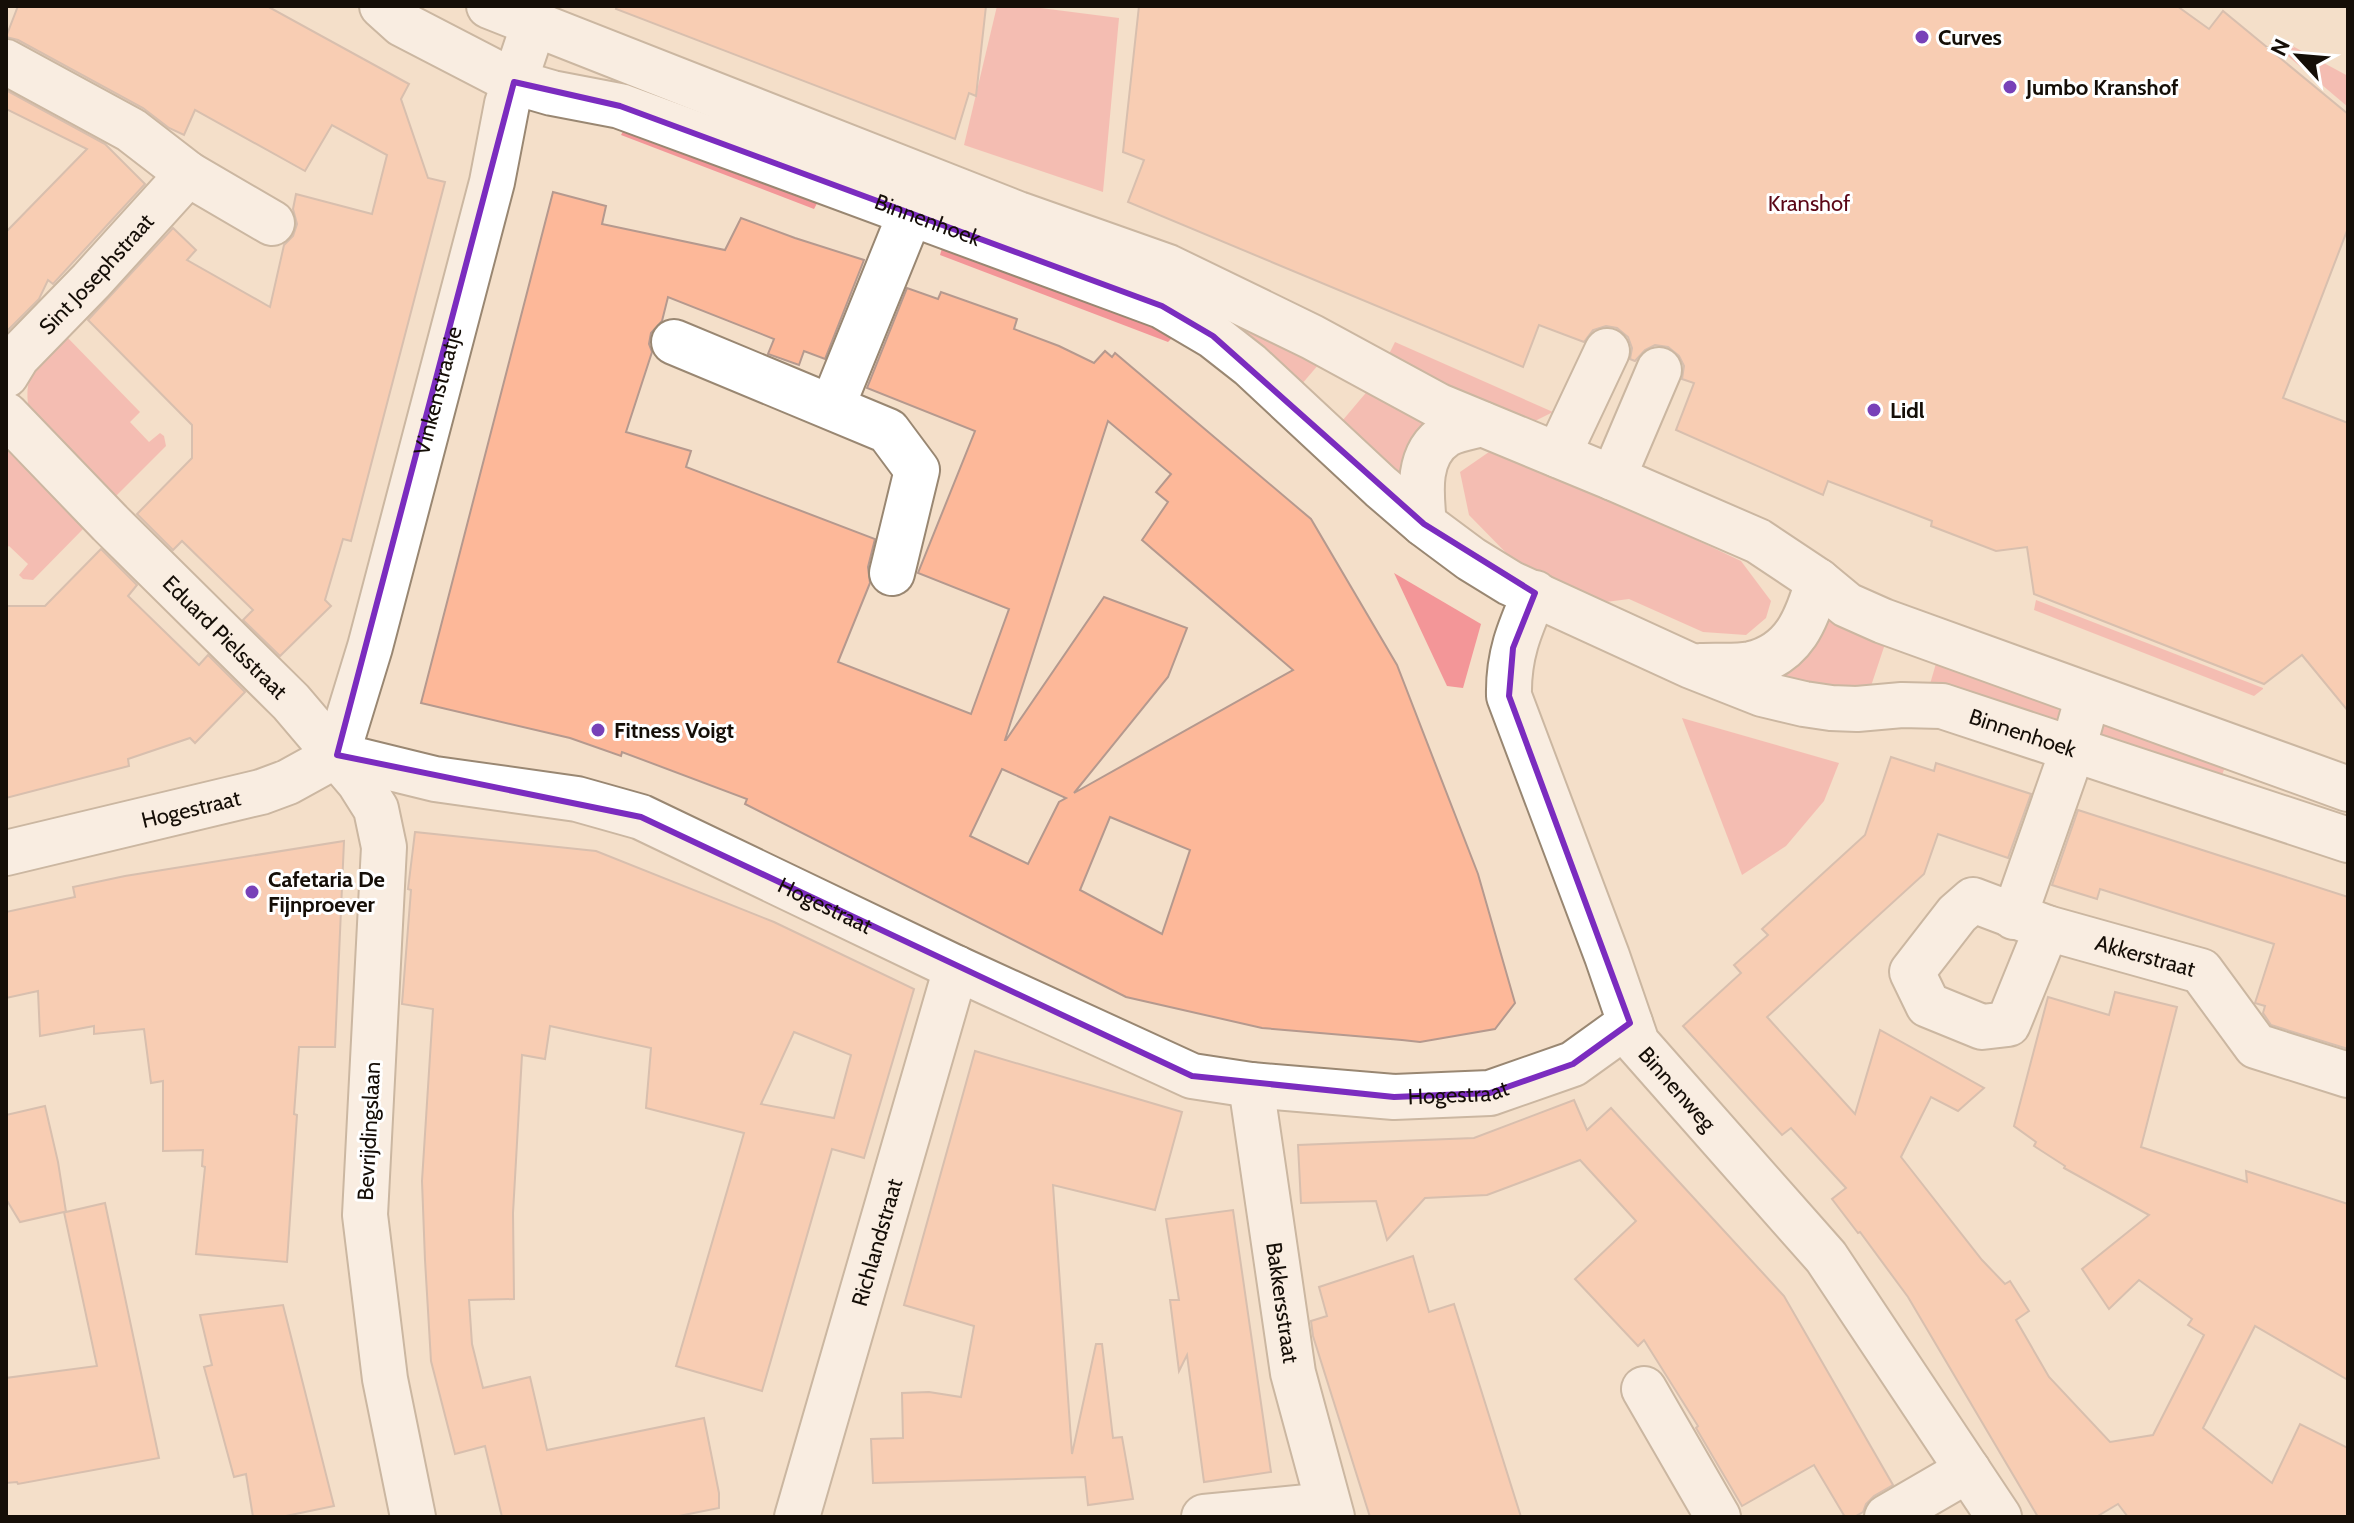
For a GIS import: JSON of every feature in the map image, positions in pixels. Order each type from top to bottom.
[{"type":"street","name":"Binnenhoek","points":[[382,6],[402,24],[514,82],[620,106],[1162,306],[1213,336],[1250,365],[1381,487],[1471,559],[1510,583],[1529,606],[1762,694],[1804,704],[1857,709],[1902,705],[1942,706],[2348,840]]},
{"type":"street","name":"Binnenhoek","points":[[489,6],[1018,214],[1168,267],[1312,337],[1439,406],[1758,541],[1818,581],[1847,605],[1883,621],[2348,789]]},
{"type":"street","name":"Vinkenstraatje","points":[[337,755],[370,647],[492,182],[507,104],[534,24]]},
{"type":"street","points":[[6,62],[131,130],[188,174],[272,223]]},
{"type":"street","name":"Sint Josephstraat","points":[[6,375],[17,357],[188,174]]},
{"type":"street","points":[[832,407],[911,212]]},
{"type":"street","points":[[674,342],[888,431],[917,470],[892,573]]},
{"type":"street","points":[[1558,455],[1607,351]]},
{"type":"street","points":[[1613,478],[1659,370]]},
{"type":"street","name":"Eduard Pielsstraat","points":[[6,415],[110,523],[266,675],[337,755]]},
{"type":"street","points":[[1424,524],[1421,495],[1426,458],[1445,436],[1482,424]]},
{"type":"street","name":"Binnenhoek","points":[[1691,666],[1752,664],[1784,650],[1793,640],[1818,581]]},
{"type":"street","name":"Binnenweg","points":[[1529,606],[1513,648],[1509,696],[1637,1043],[1826,1257],[1999,1517]]},
{"type":"street","name":"Akkerstraat","points":[[2088,696],[2030,923],[2201,971],[2256,1046],[2348,1075]]},
{"type":"street","name":"Hogestraat","points":[[6,853],[261,792],[288,782],[337,755],[435,779],[577,799],[641,817],[956,968],[1192,1076],[1251,1085],[1394,1097],[1490,1093],[1573,1064],[1630,1023]]},
{"type":"street","name":"Bevrijdingslaan","points":[[337,755],[376,809],[384,847],[365,1215],[385,1379],[413,1517]]},
{"type":"street","name":"Richlandstraat","points":[[797,1517],[956,968]]},
{"type":"street","name":"Bakkersstraat","points":[[1251,1085],[1293,1373],[1330,1511]]},
{"type":"street","points":[[1644,1389],[1718,1517]]},
{"type":"street","points":[[1887,1517],[1968,1470]]},
{"type":"street","points":[[1204,1517],[1330,1511]]},
{"type":"highlighted area","points":[[514,82],[620,106],[1162,306],[1213,336],[1424,524],[1535,593],[1513,648],[1509,696],[1630,1023],[1573,1064],[1490,1093],[1394,1097],[1192,1076],[641,817],[337,755]]},
{"type":"shaded area","points":[[997,6],[1025,6],[1119,18],[1103,192],[964,145]]},
{"type":"shaded area","points":[[2283,41],[2348,76],[2348,107],[2276,46]]},
{"type":"shaded area","points":[[627,124],[822,194],[814,209],[621,135]]},
{"type":"shaded area","points":[[945,238],[1176,334],[1168,342],[940,255]]},
{"type":"shaded area","points":[[1200,299],[1319,364],[1295,392]]},
{"type":"shaded area","points":[[65,335],[140,412],[130,422],[149,442],[160,433],[164,436],[166,446],[114,498],[29,410],[28,385],[31,376],[41,360]]},
{"type":"shaded area","points":[[1395,342],[1553,412],[1525,426],[1384,364]]},
{"type":"shaded area","points":[[1370,388],[1435,420],[1405,458],[1399,479],[1337,427]]},
{"type":"shaded area","points":[[6,449],[85,527],[33,580],[23,579],[19,575],[28,564],[9,546],[6,548]]},
{"type":"shaded area","points":[[1489,452],[1547,469],[1741,561],[1771,601],[1766,618],[1746,635],[1703,632],[1629,599],[1598,603],[1516,563],[1469,515],[1460,472]]},
{"type":"shaded area","points":[[1394,573],[1481,624],[1463,688],[1447,686]]},
{"type":"shaded area","points":[[2036,600],[2263,689],[2254,696],[2034,610]]},
{"type":"shaded area","points":[[1828,619],[1885,644],[1869,692],[1770,679]]},
{"type":"shaded area","points":[[1937,660],[2052,698],[2062,716],[2058,730],[1928,691]]},
{"type":"shaded area","points":[[2097,713],[2225,767],[2219,783],[2088,739]]},
{"type":"shaded area","points":[[1682,718],[1839,763],[1824,801],[1786,846],[1742,875]]},
{"type":"building","points":[[18,6],[267,6],[409,84],[401,99],[428,178],[445,182],[351,541],[343,539],[325,600],[331,606],[280,656],[243,620],[253,610],[182,541],[173,550],[137,514],[192,458],[192,425],[88,320],[173,228],[196,250],[187,260],[270,307],[284,245],[293,236],[297,224],[293,209],[296,194],[372,214],[387,155],[332,125],[305,171],[195,110],[184,135],[169,128],[143,108],[18,40],[6,37]]},
{"type":"building","points":[[617,6],[986,6],[976,96],[969,93],[955,139],[616,9]]},
{"type":"building","points":[[1139,6],[2177,6],[2209,29],[2223,11],[2348,114],[2348,228],[2283,398],[2348,423],[2348,711],[2302,655],[2264,684],[2034,594],[2027,547],[1996,551],[1931,526],[1932,521],[1828,481],[1823,495],[1676,430],[1694,383],[1682,379],[1684,366],[1679,356],[1668,347],[1655,345],[1635,361],[1630,359],[1632,348],[1628,337],[1617,328],[1606,326],[1593,330],[1584,342],[1539,325],[1523,367],[1128,202],[1144,160],[1123,152]]},
{"type":"building","points":[[6,90],[105,144],[145,184],[53,284],[48,280],[39,299],[6,332],[6,232],[87,149],[6,109]]},
{"type":"building","points":[[553,192],[606,206],[602,224],[725,250],[741,218],[864,260],[825,359],[804,351],[799,365],[768,354],[774,339],[668,297],[662,321],[651,333],[649,344],[652,352],[626,432],[691,451],[686,467],[875,539],[868,567],[870,583],[838,662],[971,714],[1009,609],[918,573],[975,431],[867,388],[907,288],[938,299],[941,292],[1017,319],[1014,329],[1094,363],[1105,351],[1112,357],[1115,353],[1311,519],[1397,665],[1478,874],[1515,1003],[1495,1029],[1420,1042],[1262,1028],[1126,997],[745,804],[747,799],[622,752],[621,756],[570,738],[421,703]],"holes":[[[1108,421],[1171,474],[1156,492],[1168,502],[1142,540],[1293,670],[1074,793],[1168,677],[1187,628],[1104,597],[1005,740]],[[1002,769],[1066,798],[1059,802],[1028,864],[970,836]],[[1110,817],[1190,850],[1162,934],[1080,890]]]},
{"type":"building","points":[[101,549],[137,585],[128,596],[199,665],[208,655],[245,692],[195,743],[190,738],[128,759],[129,766],[6,798],[6,606],[45,606]]},
{"type":"building","points":[[1891,757],[1934,771],[1936,763],[2031,794],[2008,858],[1938,834],[1924,874],[1767,1017],[1855,1114],[1880,1030],[1984,1088],[1958,1111],[1931,1097],[1901,1157],[1982,1260],[2005,1284],[2010,1281],[2029,1311],[2016,1320],[2049,1377],[2110,1442],[2153,1435],[2204,1335],[2188,1325],[2192,1319],[2139,1280],[2109,1309],[2082,1269],[2149,1215],[2064,1168],[2034,1146],[2036,1142],[2014,1126],[2048,997],[2109,1015],[2115,992],[2177,1007],[2141,1147],[2247,1182],[2246,1171],[2348,1204],[2348,1380],[2255,1326],[2203,1428],[2272,1483],[2300,1424],[2348,1448],[2348,1517],[2128,1517],[2118,1504],[2096,1517],[2038,1517],[1908,1297],[1832,1199],[1846,1188],[1791,1128],[1782,1135],[1683,1026],[1741,973],[1734,965],[1768,935],[1762,929],[1865,835]]},
{"type":"building","points":[[2078,810],[2348,897],[2348,1049],[2271,1025],[2263,1013],[2265,1006],[2255,1003],[2274,944],[2100,889],[2097,899],[2052,885]]},
{"type":"building","points":[[415,832],[596,851],[774,922],[914,989],[864,1158],[832,1149],[762,1391],[676,1366],[744,1133],[646,1108],[651,1048],[550,1026],[545,1059],[522,1055],[513,1213],[514,1299],[469,1300],[472,1344],[483,1388],[530,1377],[547,1450],[704,1418],[719,1493],[719,1508],[674,1517],[502,1517],[485,1446],[455,1454],[431,1361],[422,1181],[433,1009],[402,1004],[411,890],[408,889]],"holes":[[[794,1032],[851,1055],[834,1118],[761,1104]]]},
{"type":"building","points":[[344,841],[335,1047],[299,1047],[287,1262],[196,1254],[205,1167],[202,1166],[203,1150],[163,1151],[163,1081],[151,1083],[144,1029],[94,1034],[94,1026],[40,1036],[38,991],[6,998],[6,912],[75,897],[73,887],[125,876]]},
{"type":"building","points":[[975,1051],[1182,1112],[1155,1210],[1053,1185],[1072,1454],[1096,1344],[1102,1344],[1113,1438],[1122,1437],[1133,1499],[1088,1505],[1085,1477],[873,1483],[871,1439],[903,1438],[902,1393],[929,1392],[961,1397],[974,1326],[904,1305]]},
{"type":"building","points":[[1574,1100],[1587,1130],[1611,1108],[1784,1296],[1893,1485],[1874,1496],[1863,1512],[1854,1517],[1845,1517],[1814,1465],[1742,1506],[1696,1428],[1698,1426],[1644,1340],[1638,1346],[1575,1279],[1636,1221],[1580,1160],[1487,1195],[1425,1198],[1387,1240],[1376,1201],[1301,1203],[1298,1145],[1474,1138]]},
{"type":"building","points":[[45,1106],[66,1212],[105,1203],[159,1458],[18,1484],[6,1483],[6,1378],[97,1366],[64,1212],[20,1222],[6,1199],[6,1115]]},
{"type":"building","points":[[1233,1210],[1271,1472],[1204,1482],[1187,1355],[1179,1371],[1170,1300],[1179,1300],[1166,1219]]},
{"type":"building","points":[[1413,1256],[1429,1312],[1454,1304],[1521,1517],[1370,1517],[1313,1336],[1311,1321],[1327,1316],[1319,1287]]},
{"type":"building","points":[[283,1305],[334,1506],[281,1517],[253,1517],[246,1474],[234,1477],[204,1367],[212,1365],[200,1315]]},
{"type":"place","name":"Curves","points":[[1922,37]]},
{"type":"place","name":"Jumbo Kranshof","points":[[2010,87]]},
{"type":"place","name":"Lidl","points":[[1874,410]]},
{"type":"place","name":"Fitness Voigt","points":[[598,730]]},
{"type":"place","name":"Cafetaria De Fijnproever","points":[[252,892]]},
{"type":"park label","name":"Kranshof","points":[[1809,203]]}]
